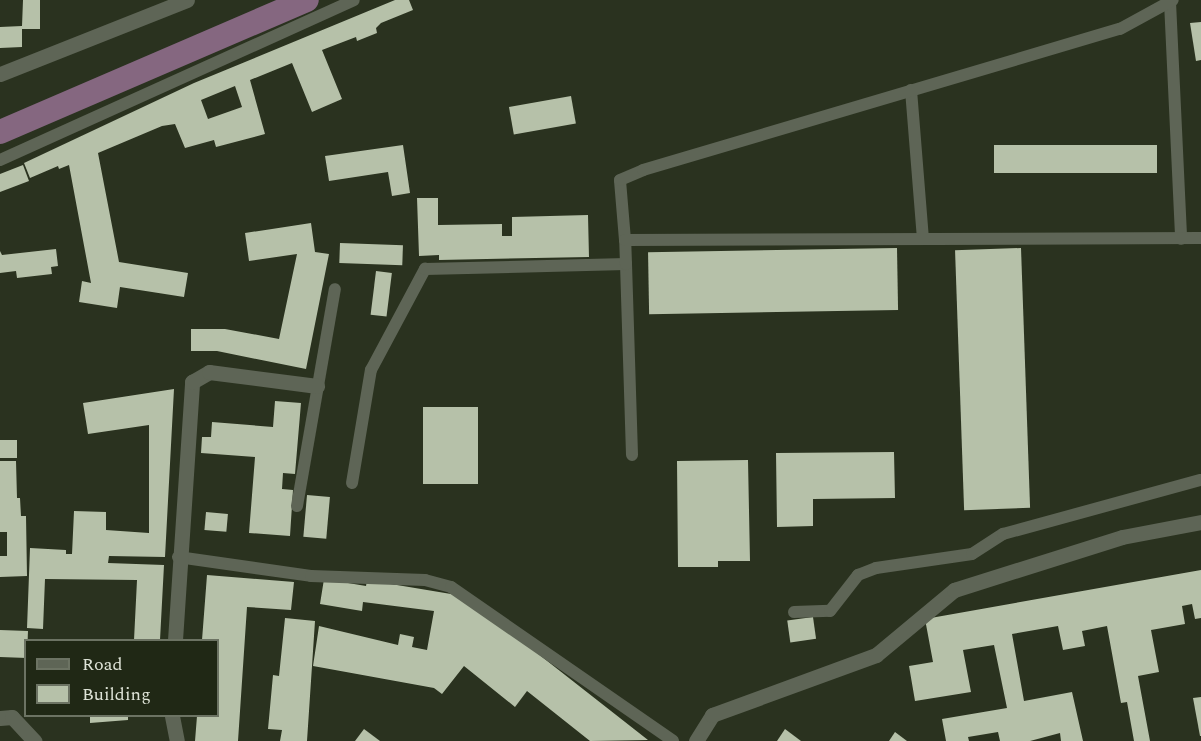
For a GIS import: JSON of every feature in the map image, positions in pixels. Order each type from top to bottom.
[{"type":"street","points":[[0,74],[187,0]]},
{"type":"street","points":[[175,639],[178,557],[192,382],[209,372],[317,386]]},
{"type":"street","points":[[696,741],[712,715],[876,655],[954,590],[1122,537],[1201,522]]},
{"type":"street","points":[[0,718],[12,717],[34,741]]},
{"type":"street","points":[[171,717],[177,741]]},
{"type":"lane","points":[[0,160],[354,0]]},
{"type":"lane","points":[[632,455],[625,240],[620,180],[1120,29],[1172,1],[1181,239]]},
{"type":"lane","points":[[912,90],[923,239]]},
{"type":"lane","points":[[625,240],[1201,238]]},
{"type":"lane","points":[[352,483],[371,370],[425,269],[626,264]]},
{"type":"lane","points":[[297,506],[335,289]]},
{"type":"lane","points":[[794,612],[830,611],[858,575],[876,568],[972,554],[1003,534],[1201,480]]},
{"type":"lane","points":[[178,557],[311,576],[425,580],[451,587],[674,741]]},
{"type":"building","points":[[23,0],[40,0],[40,29],[22,29],[22,47],[0,48],[0,27],[22,26]]},
{"type":"building","points":[[395,0],[409,0],[413,10],[381,23],[376,28],[377,33],[357,41],[356,37],[322,50],[342,99],[312,112],[292,63],[250,80],[265,134],[216,147],[214,140],[185,148],[175,124],[162,126],[98,153],[119,262],[188,273],[184,297],[120,287],[117,308],[79,302],[82,281],[91,283],[69,165],[59,169],[58,166],[30,178],[24,163],[194,83]],"holes":[[[235,86],[242,107],[208,119],[201,100]]]},
{"type":"building","points":[[1201,22],[1201,60],[1196,61],[1190,23]]},
{"type":"building","points":[[571,96],[576,124],[514,135],[509,107]]},
{"type":"building","points":[[403,145],[410,193],[392,196],[388,172],[329,181],[325,156]]},
{"type":"building","points":[[994,145],[1157,145],[1157,173],[994,173]]},
{"type":"building","points":[[23,165],[29,181],[0,192],[0,174]]},
{"type":"building","points":[[417,198],[438,198],[438,225],[502,224],[502,236],[512,236],[512,217],[588,215],[589,257],[439,260],[439,255],[419,256]]},
{"type":"building","points":[[311,223],[315,252],[329,254],[306,369],[217,351],[191,351],[191,329],[225,329],[279,339],[297,254],[249,261],[245,233]]},
{"type":"building","points":[[340,243],[403,245],[402,265],[339,263]]},
{"type":"building","points":[[897,248],[898,310],[649,314],[648,252]]},
{"type":"building","points":[[1021,248],[1030,508],[964,510],[955,250]]},
{"type":"building","points":[[56,249],[58,266],[51,267],[52,274],[17,278],[16,271],[0,273],[0,251],[2,255]]},
{"type":"building","points":[[376,271],[392,273],[387,317],[371,315]]},
{"type":"building","points":[[174,389],[165,557],[109,556],[108,563],[164,565],[160,639],[134,639],[137,580],[45,579],[43,629],[27,628],[30,548],[66,550],[66,554],[72,554],[74,511],[106,512],[106,530],[149,533],[149,425],[88,434],[83,403]]},
{"type":"building","points":[[275,401],[301,403],[295,474],[283,473],[282,489],[293,490],[290,536],[249,533],[255,457],[201,453],[202,437],[211,437],[212,422],[273,427]]},
{"type":"building","points":[[423,407],[478,407],[478,484],[423,484]]},
{"type":"building","points":[[0,440],[17,440],[17,458],[0,458]]},
{"type":"building","points":[[894,452],[895,498],[813,499],[813,526],[777,527],[776,453]]},
{"type":"building","points":[[748,460],[750,561],[718,561],[718,567],[678,567],[677,461]]},
{"type":"building","points":[[0,461],[16,461],[17,498],[20,498],[21,516],[26,516],[27,576],[0,577],[0,556],[7,556],[7,532],[0,532]]},
{"type":"building","points":[[307,495],[330,497],[326,539],[303,537]]},
{"type":"building","points":[[206,512],[228,514],[226,532],[204,530]]},
{"type":"building","points":[[1201,570],[1201,618],[1195,619],[1192,604],[1182,606],[1185,624],[1151,630],[1159,672],[1138,676],[1150,741],[1134,741],[1127,702],[1121,703],[1107,626],[1082,631],[1085,646],[1063,650],[1058,626],[1012,634],[1024,701],[1072,692],[1083,741],[1061,741],[1060,733],[1030,741],[1000,741],[998,732],[968,737],[969,741],[946,741],[942,719],[1007,708],[994,645],[963,650],[971,692],[915,701],[909,666],[933,662],[925,619]]},
{"type":"building","points":[[207,575],[294,582],[291,610],[247,607],[238,741],[195,741],[197,717],[219,717],[219,639],[202,639]]},
{"type":"building","points":[[324,579],[366,586],[367,580],[457,595],[482,610],[648,740],[590,741],[527,691],[515,707],[464,666],[442,694],[434,688],[313,666],[319,626],[398,645],[400,634],[414,637],[412,647],[427,650],[434,611],[363,602],[362,611],[320,604]]},
{"type":"building","points":[[813,617],[816,639],[790,642],[787,621]]},
{"type":"building","points":[[285,618],[315,621],[307,741],[280,741],[282,730],[268,729],[273,675],[279,676]]},
{"type":"building","points":[[0,630],[28,631],[28,639],[24,639],[24,658],[0,657]]},
{"type":"building","points":[[1201,697],[1201,736],[1200,736],[1193,698]]},
{"type":"building","points":[[90,717],[128,717],[128,720],[90,723]]},
{"type":"building","points":[[364,729],[380,741],[355,741]]},
{"type":"building","points":[[785,729],[801,741],[777,741]]},
{"type":"building","points":[[895,732],[907,741],[889,741]]},
{"type":"waterway","points":[[0,132],[307,0]]}]
